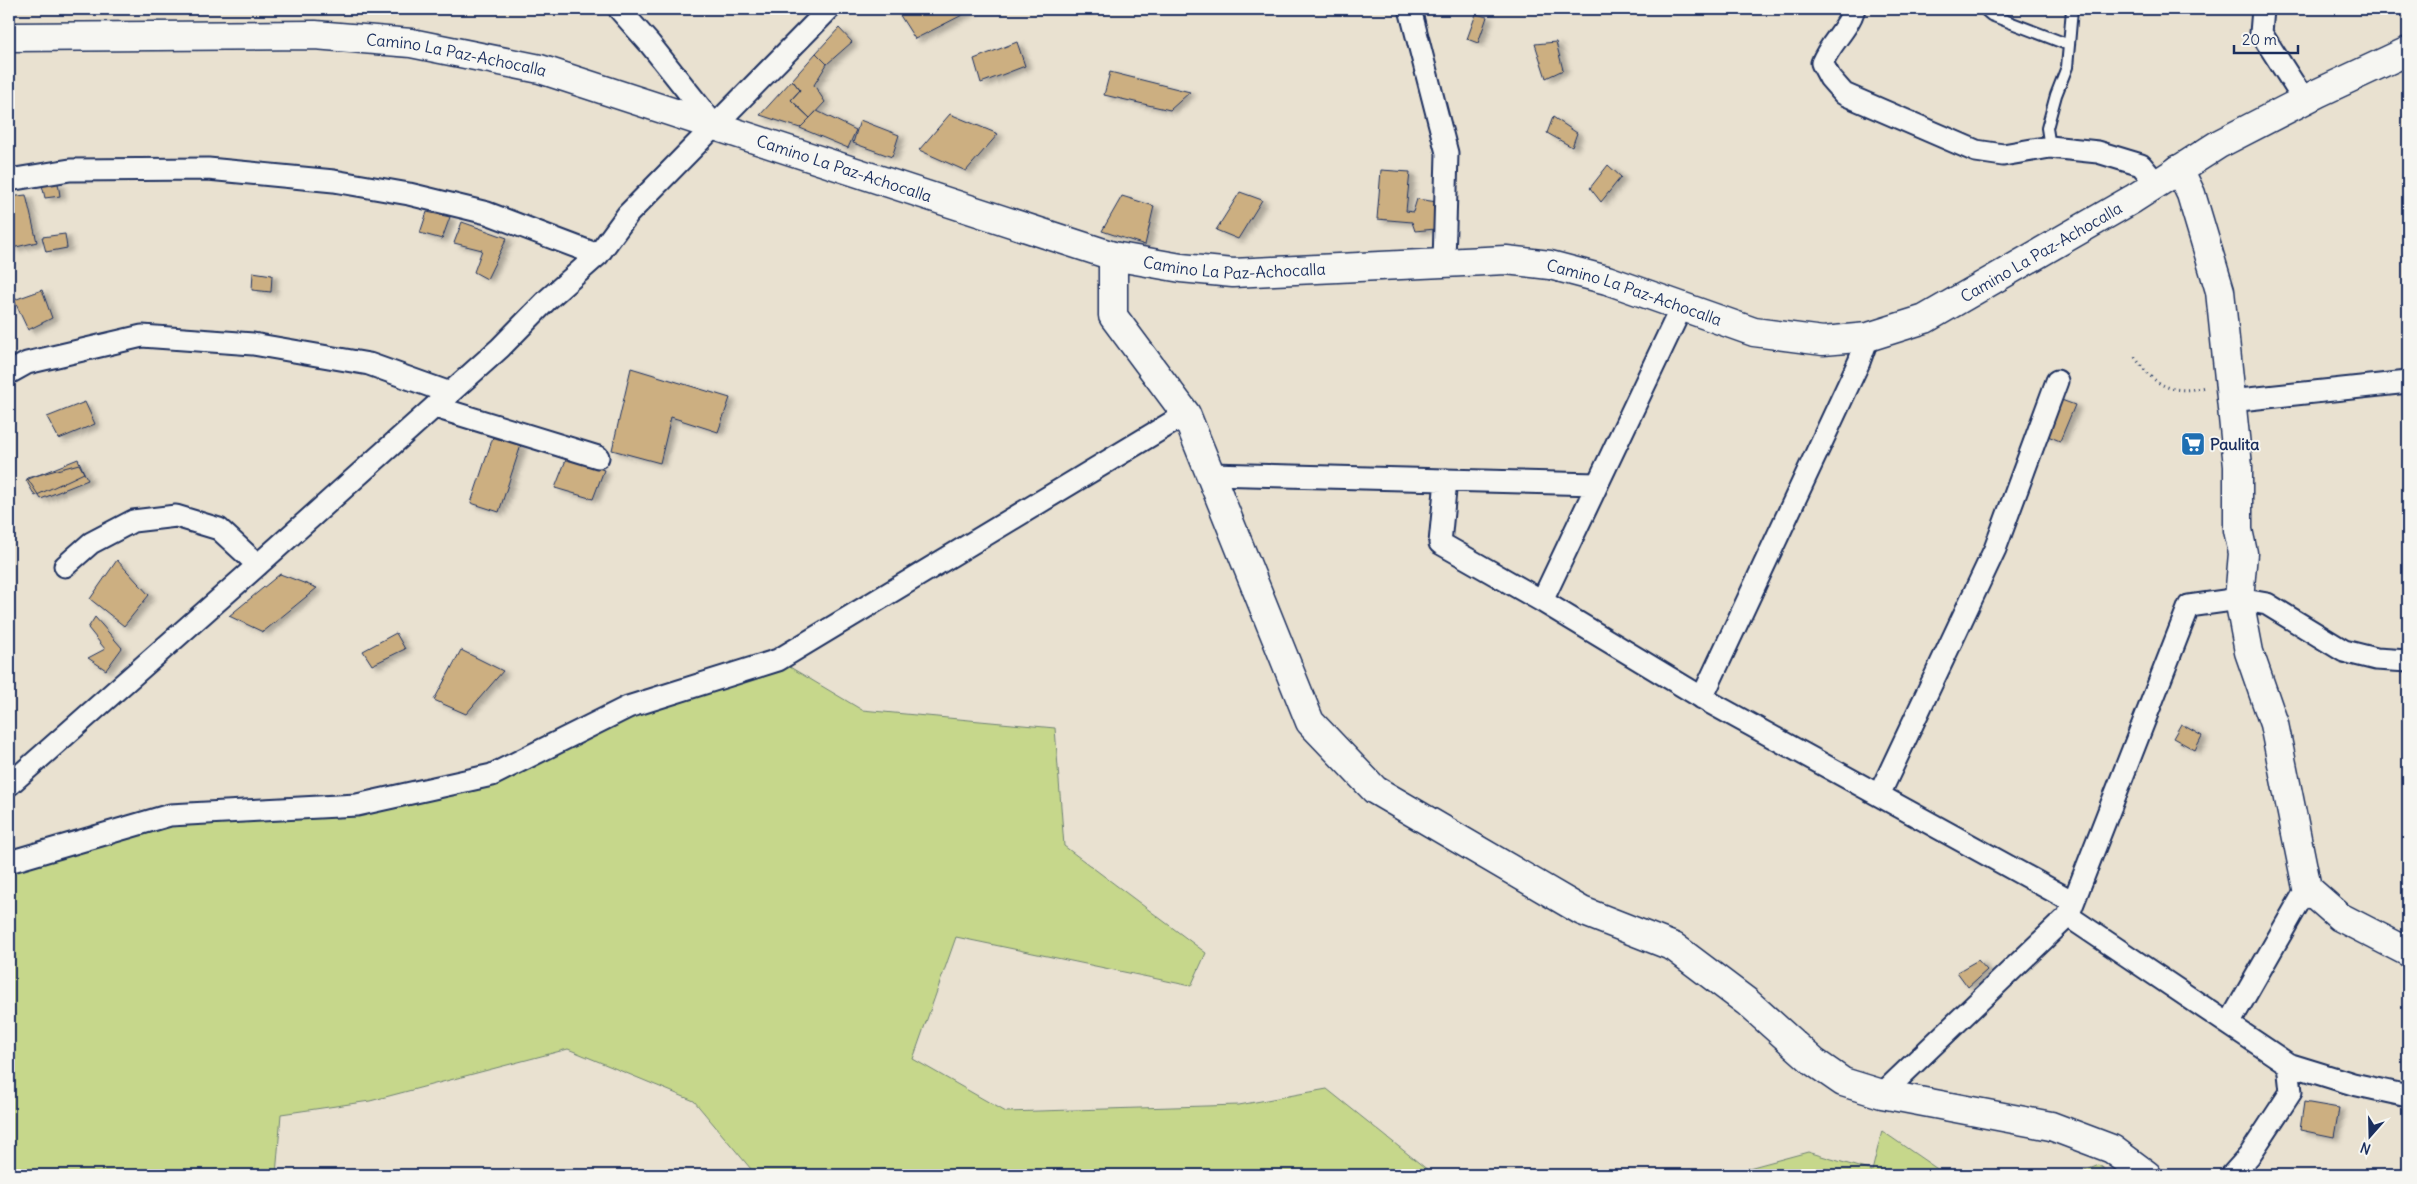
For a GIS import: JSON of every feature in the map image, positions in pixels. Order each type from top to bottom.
[{"type":"main road","name":"Camino La Paz-Achocalla","points":[[9,37],[315,35],[412,43],[540,70],[1113,256],[1181,268],[1234,273],[1506,260],[1550,265],[1607,280],[1681,308],[1754,332],[1823,341],[1868,337],[1926,319],[2168,177],[2219,144],[2304,100],[2408,51]]},
{"type":"main road","points":[[2168,177],[2191,194],[2220,292],[2238,466],[2238,530],[2243,553],[2239,599],[2249,652],[2274,724],[2308,888],[2340,917],[2408,952]]},
{"type":"main road","points":[[1113,256],[1113,316],[1186,414],[1310,722],[1375,790],[1582,911],[1674,947],[1746,1002],[1814,1062],[1844,1082],[1882,1094],[2051,1126],[2112,1149],[2147,1175]]},
{"type":"street","points":[[619,9],[650,44],[715,126]]},
{"type":"street","points":[[9,784],[442,400],[598,255],[628,214],[828,9]]},
{"type":"street","points":[[1410,9],[1446,153],[1444,263]]},
{"type":"street","points":[[1854,9],[1852,16],[1827,49],[1822,63],[1830,78],[1844,94],[1976,151],[2003,155],[2050,147],[2098,152],[2141,165],[2168,177]]},
{"type":"street","points":[[2263,9],[2261,32],[2304,100]]},
{"type":"street","points":[[9,180],[70,170],[208,169],[334,181],[409,194],[487,213],[598,255]]},
{"type":"street","points":[[1542,601],[1681,308]]},
{"type":"street","points":[[9,373],[27,363],[142,336],[253,344],[369,364],[442,400],[598,457]]},
{"type":"street","points":[[1702,698],[1859,362],[1868,337]]},
{"type":"street","points":[[1879,795],[1995,549],[2057,382]]},
{"type":"street","points":[[2229,391],[2408,382]]},
{"type":"street","points":[[9,862],[170,815],[357,805],[492,775],[628,707],[778,660],[1186,414]]},
{"type":"street","points":[[1211,474],[1597,484]]},
{"type":"street","points":[[1446,480],[1440,543],[1542,601],[1702,698],[2066,898],[2072,902],[2068,916]]},
{"type":"street","points":[[66,566],[91,543],[133,521],[176,516],[219,528],[258,565]]},
{"type":"street","points":[[1882,1094],[2068,916],[2188,606],[2239,599],[2267,604],[2344,651],[2376,659],[2408,661]]},
{"type":"street","points":[[2229,1024],[2308,888]]},
{"type":"street","points":[[2068,916],[2288,1064],[2352,1084],[2408,1096]]},
{"type":"street","points":[[2232,1175],[2249,1156],[2291,1092],[2288,1064]]},
{"type":"lane","points":[[1984,9],[1991,15],[2069,45]]},
{"type":"lane","points":[[2050,147],[2047,128],[2056,95],[2067,67],[2072,9]]},
{"type":"path","points":[[2135,357],[2145,372],[2172,390],[2229,391]]},
{"type":"green space","points":[[778,660],[862,710],[1055,728],[1064,846],[1206,953],[1191,986],[956,937],[913,1059],[1006,1112],[1239,1105],[1327,1089],[1434,1175],[756,1175],[694,1101],[568,1049],[370,1101],[281,1114],[276,1175],[9,1175],[9,862],[170,815],[357,805],[492,775],[628,707]]},
{"type":"green space","points":[[1882,1131],[1946,1175],[1723,1175],[1808,1152],[1872,1171]]},
{"type":"green space","points":[[2099,1165],[2113,1175],[2075,1175]]},
{"type":"building","points":[[896,9],[974,9],[915,39]]},
{"type":"building","points":[[1476,14],[1487,17],[1478,43],[1467,39]]},
{"type":"building","points":[[839,28],[852,42],[827,64],[816,53]]},
{"type":"building","points":[[1017,42],[1025,66],[981,83],[974,59]]},
{"type":"building","points":[[1556,42],[1563,70],[1546,78],[1535,44]]},
{"type":"building","points":[[816,53],[827,64],[814,85],[825,102],[810,118],[791,100],[800,90],[792,80]]},
{"type":"building","points":[[1110,72],[1190,92],[1170,110],[1104,95]]},
{"type":"building","points":[[792,80],[800,90],[791,100],[810,118],[800,128],[760,115]]},
{"type":"building","points":[[817,111],[856,130],[848,148],[800,128]]},
{"type":"building","points":[[950,114],[998,134],[966,171],[919,150]]},
{"type":"building","points":[[1553,117],[1577,133],[1572,147],[1547,133]]},
{"type":"building","points":[[860,120],[899,135],[892,157],[853,143]]},
{"type":"building","points":[[1608,165],[1621,177],[1601,202],[1590,188]]},
{"type":"building","points":[[1381,170],[1410,172],[1406,211],[1413,212],[1417,199],[1437,202],[1435,229],[1415,231],[1412,222],[1377,219]]},
{"type":"building","points":[[58,183],[60,196],[45,198],[42,185]]},
{"type":"building","points":[[1240,192],[1262,200],[1238,239],[1216,230]]},
{"type":"building","points":[[26,195],[37,242],[12,248],[9,237],[9,197]]},
{"type":"building","points":[[1122,196],[1154,206],[1145,245],[1102,231]]},
{"type":"building","points":[[427,212],[450,217],[442,239],[420,233]]},
{"type":"building","points":[[462,222],[507,238],[487,279],[474,272],[482,250],[454,243]]},
{"type":"building","points":[[65,234],[67,248],[46,252],[42,237]]},
{"type":"building","points":[[253,272],[272,275],[271,292],[252,290]]},
{"type":"building","points":[[42,290],[52,318],[28,330],[14,300]]},
{"type":"building","points":[[631,368],[730,398],[718,432],[671,417],[660,463],[612,450]]},
{"type":"building","points":[[2056,398],[2075,405],[2060,441],[2043,434]]},
{"type":"building","points":[[85,402],[95,424],[59,439],[47,417]]},
{"type":"building","points":[[494,434],[521,445],[499,512],[471,503]]},
{"type":"building","points":[[567,457],[604,470],[593,499],[555,488]]},
{"type":"building","points":[[78,459],[84,473],[35,496],[26,480]]},
{"type":"building","points":[[79,464],[88,480],[41,499],[27,478]]},
{"type":"building","points":[[117,560],[149,595],[124,626],[90,599]]},
{"type":"building","points":[[280,574],[317,588],[263,632],[229,616]]},
{"type":"building","points":[[95,617],[122,648],[106,670],[88,658],[105,649],[88,628]]},
{"type":"building","points":[[396,633],[405,649],[372,665],[363,651]]},
{"type":"building","points":[[461,650],[503,671],[466,714],[434,700]]},
{"type":"building","points":[[2181,724],[2202,736],[2195,750],[2173,738]]},
{"type":"building","points":[[1978,960],[1987,970],[1968,987],[1957,972]]},
{"type":"building","points":[[2304,1102],[2339,1108],[2334,1137],[2300,1130]]},
{"type":"place","name":"Paulita","points":[[2193,444]]}]
